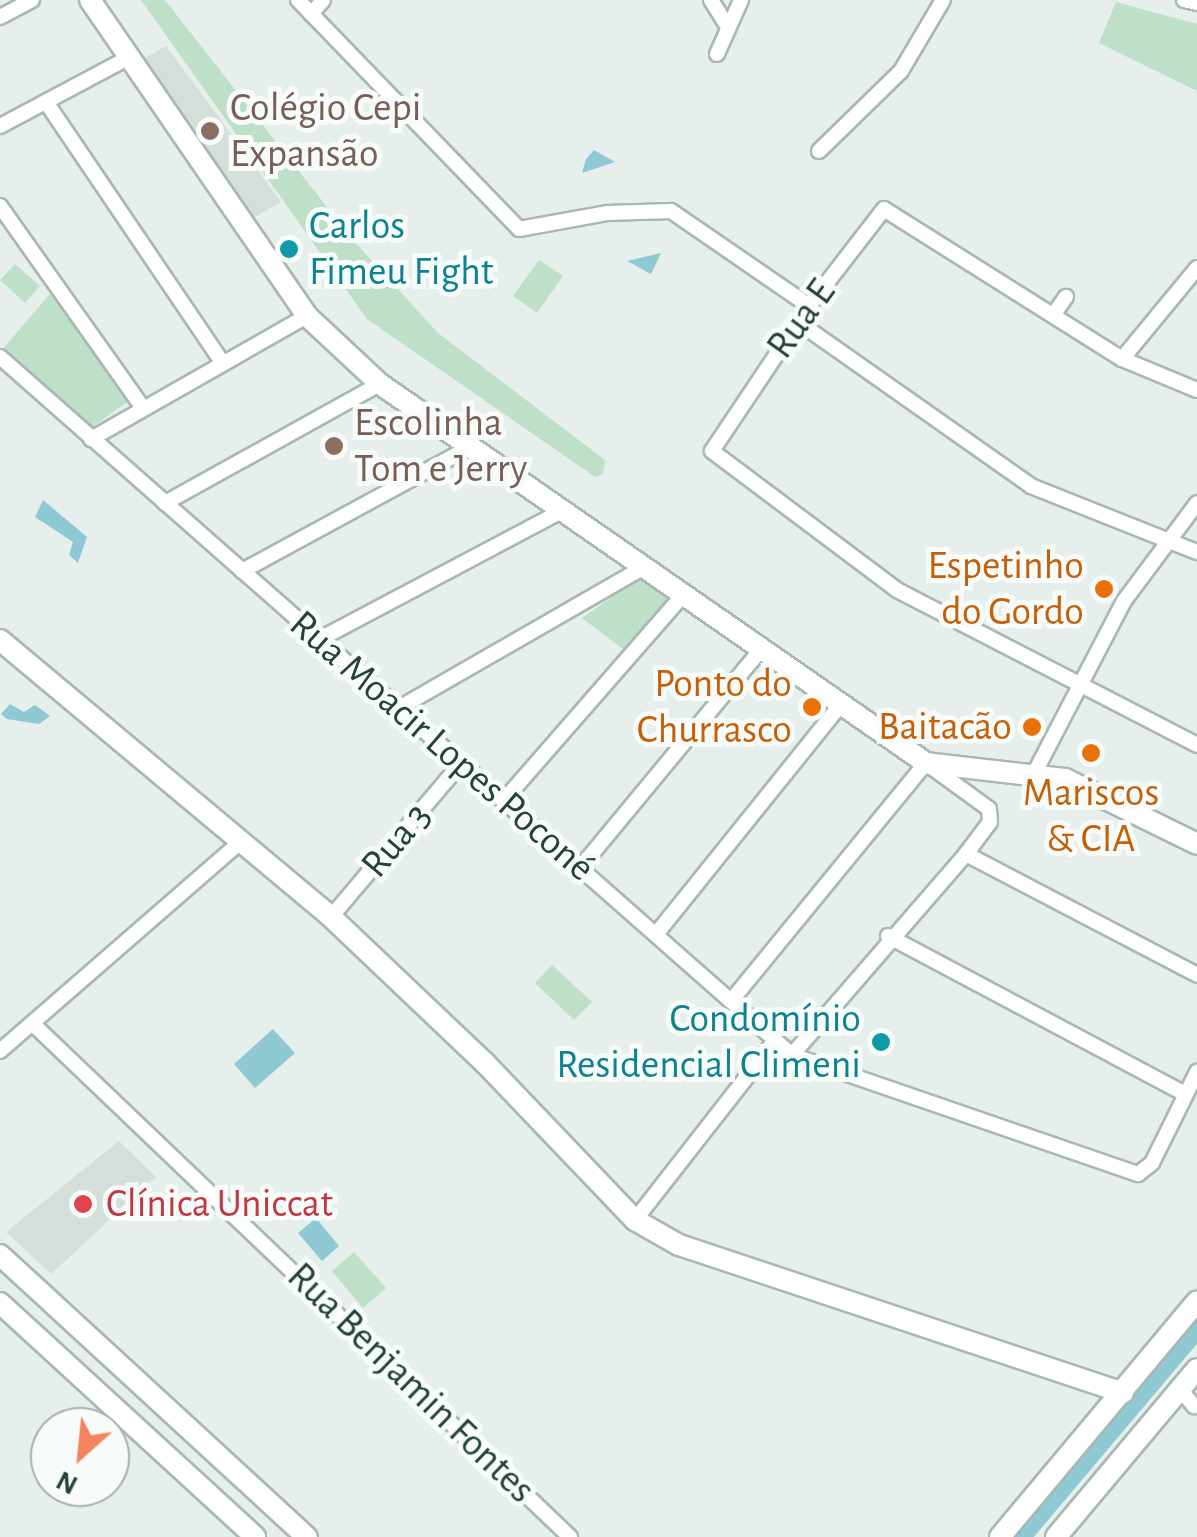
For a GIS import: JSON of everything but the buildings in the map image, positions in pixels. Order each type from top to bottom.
[{"type":"street","points":[[0,17],[32,0]]},
{"type":"street","points":[[90,0],[307,316],[380,384],[989,809],[990,822],[966,854],[888,936],[792,1055]]},
{"type":"street","points":[[298,0],[519,229],[607,213],[671,212],[809,306]]},
{"type":"street","points":[[311,14],[323,0]]},
{"type":"street","points":[[711,0],[728,27]]},
{"type":"street","points":[[716,54],[741,0]]},
{"type":"street","points":[[819,151],[901,70],[942,0]]},
{"type":"street","points":[[1184,0],[1197,3]]},
{"type":"street","points":[[0,126],[128,58]]},
{"type":"street","points":[[46,102],[222,362]]},
{"type":"street","points":[[0,206],[141,405]]},
{"type":"street","name":"Rua E","points":[[1054,314],[893,210],[878,215],[717,438],[714,459],[897,590],[1080,685]]},
{"type":"street","points":[[1122,359],[1197,268]]},
{"type":"street","points":[[1066,297],[1054,314],[1122,359],[1197,390]]},
{"type":"street","points":[[91,439],[141,405],[307,316]]},
{"type":"street","points":[[798,322],[1031,486],[1197,552]]},
{"type":"street","name":"Rua Moacir Lopes Poconé","points":[[0,357],[792,1055],[1138,1174],[1152,1163],[1185,1094]]},
{"type":"street","points":[[165,503],[380,384]]},
{"type":"street","points":[[242,571],[470,447]]},
{"type":"street","points":[[1034,772],[1166,537],[1197,503]]},
{"type":"street","points":[[318,640],[562,511]]},
{"type":"street","points":[[399,708],[642,568]]},
{"type":"street","points":[[505,799],[682,596]]},
{"type":"street","points":[[0,640],[331,917],[484,1062],[635,1220],[680,1244],[1123,1393]]},
{"type":"street","points":[[581,867],[760,651]]},
{"type":"street","points":[[1080,685],[1197,745]]},
{"type":"street","points":[[658,933],[839,707]]},
{"type":"street","name":"Rua 3","points":[[331,917],[462,762]]},
{"type":"street","points":[[926,764],[977,773],[1034,772],[1085,787],[1197,844]]},
{"type":"street","points":[[731,1001],[926,764]]},
{"type":"street","points":[[0,1051],[242,840]]},
{"type":"street","points":[[966,854],[1197,975]]},
{"type":"street","points":[[888,936],[1185,1094],[1197,1072]]},
{"type":"street","name":"Rua Benjamin Fontes","points":[[33,1024],[570,1537]]},
{"type":"street","points":[[635,1220],[774,1042]]},
{"type":"street","points":[[0,1254],[307,1537]]},
{"type":"street","points":[[1000,1537],[1197,1301]]},
{"type":"street","points":[[0,1302],[116,1416],[255,1537]]},
{"type":"street","points":[[1056,1537],[1188,1398],[1197,1369]]},
{"type":"shaded area","name":"Colégio Cepi Expansão","points":[[166,46],[281,202],[253,218],[141,60]]},
{"type":"shaded area","name":"Clínica Uniccat","points":[[119,1141],[156,1177],[51,1274],[6,1232]]},
{"type":"green space","points":[[141,0],[165,0],[352,239],[438,333],[605,460],[603,474],[595,477],[367,319]]},
{"type":"green space","points":[[1116,2],[1197,24],[1197,91],[1099,43]]},
{"type":"green space","points":[[539,260],[563,276],[537,313],[513,296]]},
{"type":"green space","points":[[15,264],[40,286],[25,303],[0,280]]},
{"type":"green space","points":[[50,294],[130,400],[88,430],[0,352]]},
{"type":"green space","points":[[639,578],[670,600],[627,652],[582,618]]},
{"type":"green space","points":[[552,965],[592,1002],[574,1020],[535,983]]},
{"type":"green space","points":[[354,1252],[386,1288],[363,1308],[332,1271]]},
{"type":"water","points":[[594,150],[615,162],[582,173],[586,159]]},
{"type":"water","points":[[661,253],[651,274],[627,261]]},
{"type":"water","points":[[43,500],[87,537],[78,563],[69,555],[73,542],[35,517]]},
{"type":"water","points":[[10,704],[24,712],[35,705],[50,716],[39,724],[7,719],[1,714]]},
{"type":"water","points":[[273,1029],[295,1053],[255,1088],[234,1064]]},
{"type":"water","points":[[316,1218],[339,1246],[322,1261],[298,1233]]},
{"type":"waterway","points":[[1022,1537],[1197,1330]]},
{"type":"place","name":"Colégio Cepi Expansão","points":[[210,131]]},
{"type":"place","name":"Carlos Fimeu Fight","points":[[289,249]]},
{"type":"place","name":"Escolinha Tom e Jerry","points":[[334,446]]},
{"type":"place","name":"Espetinho do Gordo","points":[[1104,589]]},
{"type":"place","name":"Ponto do Churrasco","points":[[812,707]]},
{"type":"place","name":"Baitacão","points":[[1032,727]]},
{"type":"place","name":"Mariscos & CIA","points":[[1091,753]]},
{"type":"place","name":"Condomínio Residencial Climeni","points":[[881,1042]]},
{"type":"place","name":"Clínica Uniccat","points":[[83,1204]]}]
